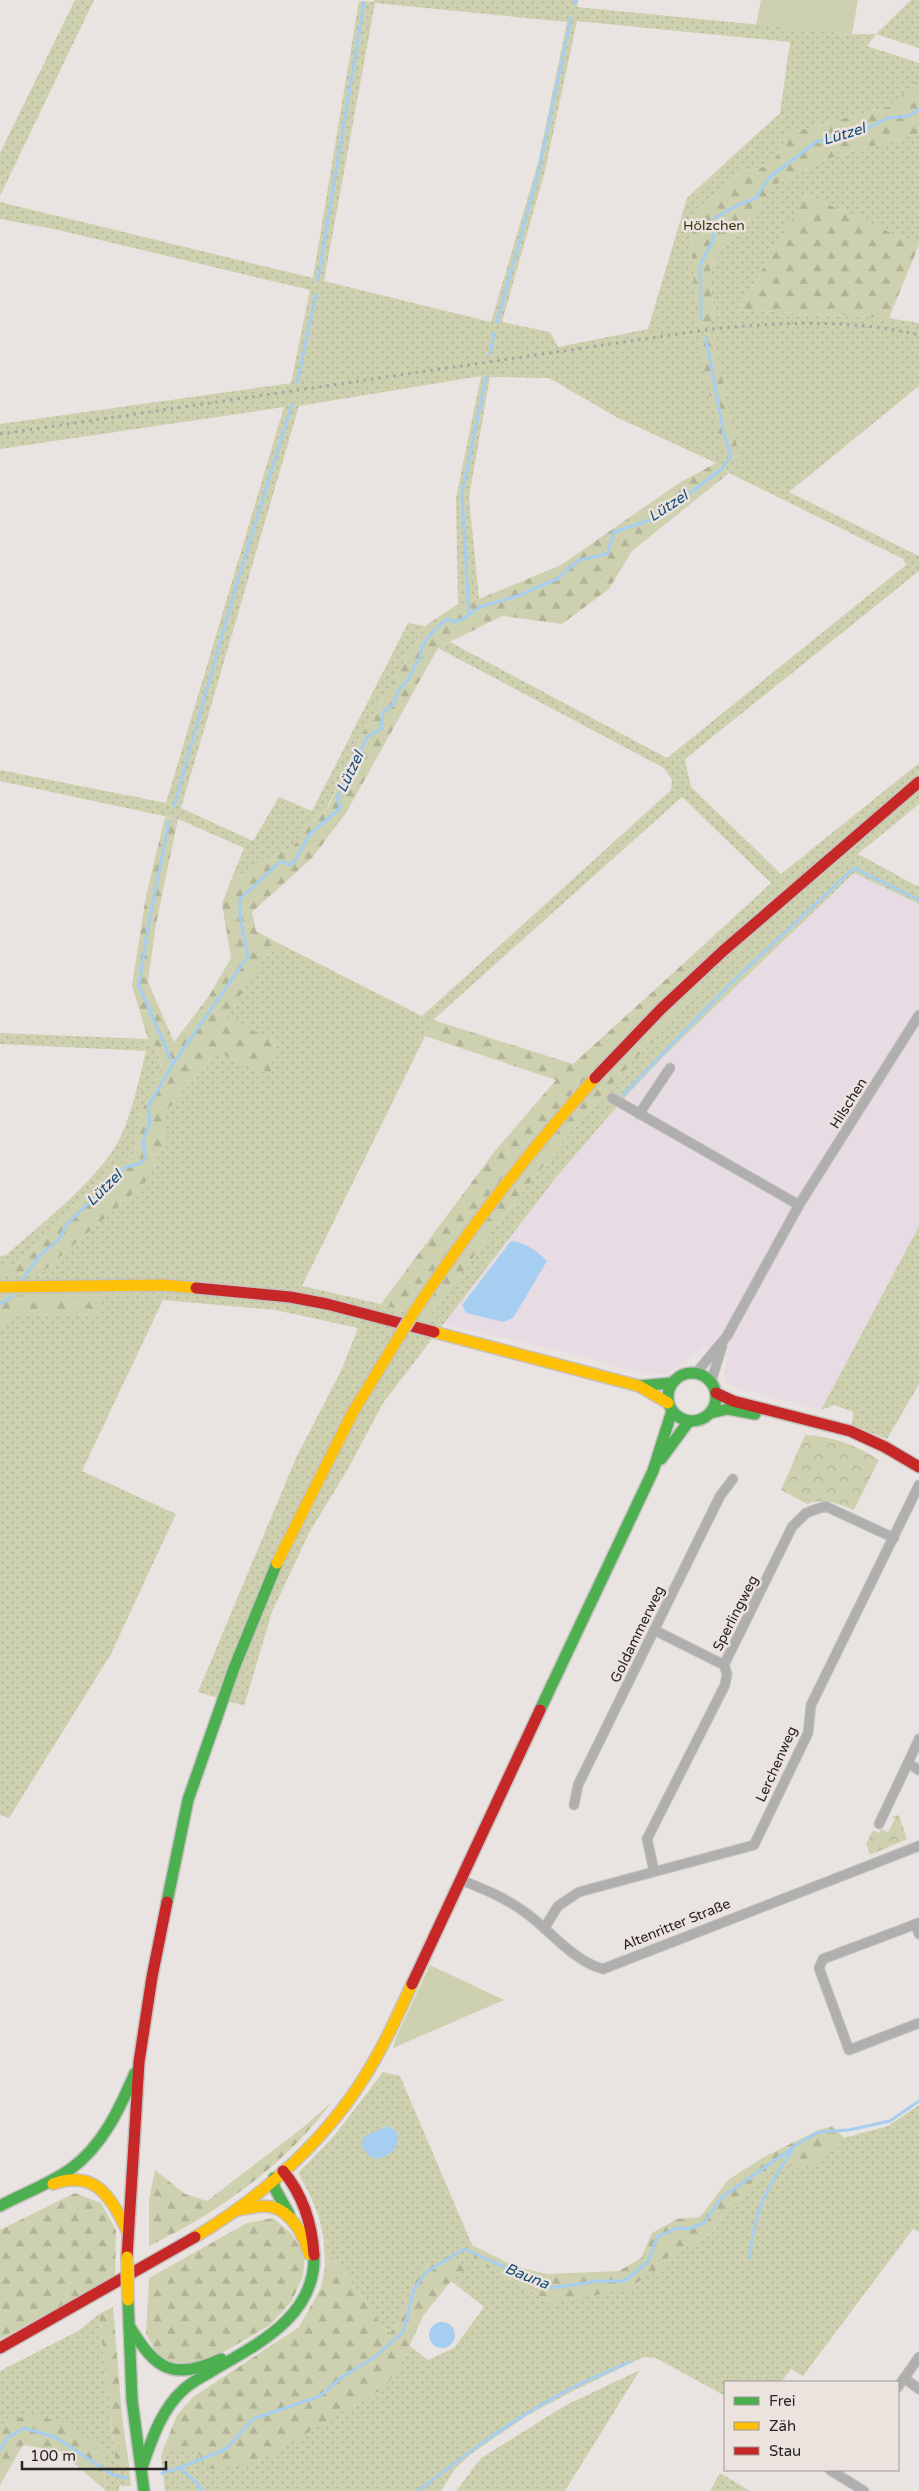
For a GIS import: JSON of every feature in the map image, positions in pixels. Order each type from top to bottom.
[{"type":"main road","points":[[144,2491],[132,2400],[126,2257],[139,2062],[152,1977],[188,1800],[234,1668],[283,1547],[353,1412],[414,1312],[459,1246],[517,1168],[575,1100],[630,1042],[782,900],[919,782]]},
{"type":"main road","points":[[2,1287],[164,1285],[290,1297],[327,1304],[639,1386],[670,1407],[676,1416],[689,1421],[697,1420],[710,1413],[728,1410],[819,1423]]},
{"type":"main road","points":[[0,2347],[168,2252],[236,2210],[279,2175],[343,2110],[364,2081],[378,2057],[653,1471],[670,1407],[668,1389],[671,1383],[682,1374],[696,1373],[713,1388],[733,1401],[850,1431],[885,1447],[919,1467]]},
{"type":"main road","points":[[639,1386],[671,1383]]},
{"type":"main road","points":[[710,1413],[716,1400],[713,1388]]},
{"type":"main road","points":[[653,1471],[689,1421]]},
{"type":"main road","points":[[0,2206],[71,2168],[96,2146],[120,2109],[139,2062]]},
{"type":"main road","points":[[130,2327],[144,2350],[155,2362],[168,2369],[184,2373],[216,2362],[280,2323],[297,2303],[307,2282],[309,2262],[308,2244],[274,2187],[279,2175]]},
{"type":"main road","points":[[142,2470],[166,2409],[184,2389],[276,2333],[296,2314],[306,2296],[312,2283],[316,2258],[311,2229],[299,2197],[279,2175]]},
{"type":"main road","points":[[0,2212],[56,2183],[74,2177],[91,2182],[104,2191],[114,2203],[128,2232]]},
{"type":"main road","points":[[236,2210],[268,2205],[289,2214]]},
{"type":"street","name":"Hilschen","points":[[696,1373],[723,1343],[799,1205],[919,1015]]},
{"type":"street","points":[[639,1114],[670,1068]]},
{"type":"street","points":[[612,1098],[799,1205]]},
{"type":"street","name":"Hilschen","points":[[713,1388],[723,1343]]},
{"type":"street","name":"Goldammerweg","points":[[574,1805],[578,1786],[654,1630],[720,1496],[733,1479]]},
{"type":"street","name":"Lerchenweg","points":[[545,1927],[558,1906],[579,1892],[667,1870],[754,1845],[808,1733],[811,1705],[919,1484]]},
{"type":"street","name":"Sperlingweg","points":[[654,1872],[647,1839],[725,1684],[727,1674],[724,1665],[792,1527],[806,1513],[825,1506],[894,1538]]},
{"type":"street","points":[[654,1630],[724,1665]]},
{"type":"street","points":[[879,1824],[919,1740]]},
{"type":"street","points":[[908,1763],[919,1770]]},
{"type":"street","name":"Altenritter Straße","points":[[461,1880],[502,1897],[545,1927],[586,1963],[603,1969],[919,1846]]},
{"type":"street","points":[[919,1934],[917,1924],[823,1959],[819,1968],[849,2050],[919,2023]]},
{"type":"street","points":[[899,2386],[919,2357]]},
{"type":"street","points":[[904,2378],[919,2389]]},
{"type":"street","points":[[835,2471],[864,2491]]},
{"type":"shaded area","points":[[854,872],[919,904],[919,1228],[821,1410],[736,1388],[727,1383],[724,1373],[727,1356],[704,1347],[668,1374],[647,1375],[585,1357],[443,1324],[554,1180],[619,1104],[665,1055]]},
{"type":"green space","points":[[75,0],[94,0],[0,196],[0,153]]},
{"type":"green space","points":[[374,0],[578,0],[577,7],[852,34],[876,34],[867,46],[919,63],[919,79],[890,106],[790,133],[771,165],[741,172],[691,216],[692,259],[714,320],[710,267],[777,184],[827,159],[919,133],[919,245],[807,195],[738,310],[889,318],[919,323],[919,386],[789,492],[919,556],[919,571],[685,759],[691,787],[781,874],[919,763],[919,804],[858,854],[919,887],[919,904],[854,873],[665,1055],[619,1104],[554,1180],[383,1403],[348,1469],[309,1533],[272,1612],[244,1706],[198,1692],[296,1458],[341,1371],[358,1328],[275,1310],[163,1300],[82,1471],[176,1514],[111,1654],[9,1818],[0,1815],[0,1325],[18,1314],[93,1314],[32,1296],[0,1295],[0,1276],[38,1276],[145,1183],[163,1115],[217,1052],[271,1074],[274,1041],[225,1017],[264,958],[282,945],[422,1016],[671,790],[672,780],[664,768],[438,648],[450,642],[667,758],[906,565],[903,559],[729,473],[716,463],[616,417],[549,378],[490,377],[469,497],[479,599],[458,604],[456,498],[481,376],[299,406],[181,808],[253,841],[279,797],[312,811],[408,623],[425,626],[366,727],[327,808],[306,827],[291,850],[281,852],[231,880],[244,848],[178,819],[0,781],[0,770],[166,803],[284,407],[0,449],[0,424],[291,383],[310,290],[54,229],[0,219],[0,202],[313,278],[359,1],[374,2]],"holes":[[[375,3],[567,22],[538,163],[491,322],[324,281]],[[577,21],[790,42],[780,113],[687,198],[648,329],[558,347],[550,332],[502,322],[545,171]],[[698,343],[729,414],[741,466]],[[682,797],[771,883],[684,963],[701,990],[606,1090],[509,1208],[428,1319],[381,1304],[302,1286],[433,1020]]]},
{"type":"green space","points":[[761,0],[858,0],[852,34],[756,25]]},
{"type":"green space","points":[[911,0],[919,0],[919,48],[876,34]]},
{"type":"green space","name":"Hölzchen","points":[[919,79],[919,133],[827,159],[777,184],[710,267],[714,321],[698,328],[692,259],[691,216],[741,172],[771,165],[790,133],[890,106]]},
{"type":"green space","points":[[807,195],[919,245],[889,318],[738,310]]},
{"type":"green space","points":[[715,340],[729,414],[742,466],[723,453],[698,343]]},
{"type":"green space","points":[[716,463],[729,473],[632,551],[609,589],[562,624],[502,616],[438,648],[346,813],[312,858],[252,912],[256,931],[282,945],[264,958],[226,1017],[275,1041],[271,1074],[217,1052],[163,1115],[169,1133],[145,1183],[38,1276],[0,1276],[0,1267],[17,1264],[135,1151],[142,1111],[161,1069],[158,1049],[148,1039],[132,986],[146,896],[165,817],[178,819],[156,924],[148,982],[174,1042],[209,996],[231,958],[222,904],[231,880],[281,852],[291,850],[306,827],[328,808],[366,727],[425,626],[458,604],[479,599],[561,565],[679,483]]},
{"type":"green space","points":[[684,963],[701,990],[606,1090],[509,1208],[428,1319],[381,1304],[495,1151],[556,1080],[425,1036],[433,1020],[573,1064]]},
{"type":"green space","points":[[0,1033],[148,1039],[158,1049],[161,1069],[142,1111],[135,1151],[17,1264],[0,1267],[0,1256],[6,1255],[69,1200],[100,1168],[112,1152],[129,1116],[146,1051],[0,1044]]},
{"type":"green space","points":[[919,1226],[919,1384],[887,1439],[852,1425],[853,1412],[834,1405],[821,1410]]},
{"type":"green space","points":[[0,1295],[106,1297],[93,1314],[18,1314],[0,1325]]},
{"type":"green space","points":[[805,1435],[825,1437],[844,1442],[879,1460],[854,1510],[825,1501],[807,1504],[781,1490]]},
{"type":"green space","points":[[899,1815],[907,1839],[870,1855],[866,1844],[873,1830],[879,1833],[881,1829],[888,1832],[895,1819],[892,1817]]},
{"type":"green space","points":[[430,1965],[504,2000],[393,2048],[396,2037]]},
{"type":"green space","points":[[383,2072],[400,2076],[472,2245],[474,2260],[553,2303],[655,2271],[669,2256],[712,2233],[728,2207],[767,2173],[835,2151],[844,2138],[888,2126],[919,2105],[919,2232],[913,2229],[803,2376],[791,2369],[782,2381],[724,2381],[724,2395],[656,2358],[644,2357],[528,2415],[471,2454],[454,2470],[441,2491],[165,2491],[161,2455],[386,2387],[410,2346],[428,2360],[454,2348],[484,2307],[451,2281],[395,2326],[390,2333],[383,2327],[324,2244],[321,2225],[315,2207],[298,2173],[334,2136]]},
{"type":"green space","points":[[331,2103],[293,2147],[249,2185],[225,2203],[149,2246],[149,2200],[155,2170],[185,2194],[207,2201],[301,2129]]},
{"type":"green space","points":[[833,2126],[844,2138],[835,2151],[802,2169],[790,2166],[767,2173],[728,2207],[712,2233],[669,2256],[655,2271],[625,2290],[553,2303],[474,2260],[472,2245],[514,2266],[547,2274],[619,2271],[641,2258],[652,2233],[677,2219],[700,2217],[728,2180],[764,2157],[818,2130]]},
{"type":"green space","points":[[75,2193],[101,2203],[116,2230],[115,2277],[0,2339],[0,2230]]},
{"type":"green space","points":[[273,2218],[291,2233],[305,2256],[303,2276],[292,2301],[270,2325],[222,2353],[196,2365],[170,2361],[158,2355],[146,2334],[149,2278],[247,2223]]},
{"type":"green space","points":[[324,2244],[383,2327],[390,2333],[395,2326],[416,2274],[421,2268],[450,2255],[465,2270],[451,2281],[423,2316],[406,2354],[386,2387],[257,2462],[210,2469],[193,2447],[161,2455],[177,2415],[193,2397],[299,2327],[321,2288],[325,2267]]},
{"type":"green space","points":[[113,2307],[122,2416],[129,2465],[115,2461],[99,2314]]},
{"type":"green space","points":[[99,2314],[115,2461],[129,2465],[131,2486],[119,2486],[119,2491],[106,2491],[102,2449],[0,2428],[0,2371],[78,2331]]},
{"type":"green space","points":[[640,2370],[565,2491],[456,2491],[481,2458],[566,2405]]},
{"type":"green space","points":[[27,2414],[71,2424],[102,2449],[106,2491],[60,2451],[23,2445],[0,2485],[0,2428]]},
{"type":"green space","points":[[720,2473],[750,2491],[710,2491]]},
{"type":"water","points":[[511,1241],[521,1243],[530,1248],[547,1261],[513,1318],[504,1322],[466,1313],[462,1305]]},
{"type":"water","points":[[388,2126],[397,2132],[397,2143],[394,2150],[378,2159],[369,2156],[362,2147],[363,2137]]},
{"type":"water","points":[[442,2322],[451,2326],[455,2335],[451,2344],[442,2348],[433,2344],[429,2335],[433,2326]]},
{"type":"waterway","points":[[575,4],[576,0]]},
{"type":"waterway","points":[[318,280],[364,3]]},
{"type":"waterway","points":[[497,322],[538,174],[571,18]]},
{"type":"waterway","name":"Lützel","points":[[701,318],[700,266],[713,240],[715,218],[736,206],[756,198],[769,178],[816,142],[863,131],[887,118],[909,116],[919,109]]},
{"type":"waterway","points":[[297,383],[316,295]]},
{"type":"waterway","points":[[490,354],[494,333]]},
{"type":"waterway","name":"Lützel","points":[[19,1284],[40,1255],[59,1239],[67,1224],[126,1167],[139,1164],[145,1159],[143,1141],[150,1122],[148,1107],[173,1064],[248,956],[240,918],[240,899],[281,861],[289,865],[295,861],[309,835],[340,808],[337,798],[368,736],[381,729],[383,712],[394,704],[399,689],[410,677],[420,659],[422,647],[429,637],[447,619],[455,622],[463,619],[480,607],[520,595],[557,579],[579,560],[607,554],[614,532],[656,518],[722,469],[731,456],[724,435],[706,338]]},
{"type":"waterway","points":[[469,615],[462,494],[486,377]]},
{"type":"waterway","points":[[174,806],[235,590],[292,404]]},
{"type":"waterway","points":[[169,822],[147,932],[139,986],[173,1064]]},
{"type":"waterway","points":[[623,1095],[731,983],[854,868],[919,900]]},
{"type":"waterway","name":"Lützel","points":[[0,1304],[11,1297],[16,1289]]},
{"type":"waterway","name":"Bauna","points":[[162,2473],[226,2449],[253,2419],[320,2396],[342,2377],[375,2357],[403,2332],[414,2289],[425,2273],[464,2249],[513,2271],[533,2277],[551,2288],[599,2281],[624,2281],[648,2262],[657,2237],[677,2228],[689,2229],[704,2223],[721,2198],[801,2142],[819,2132],[849,2130],[890,2121],[919,2101]]},
{"type":"waterway","points":[[750,2258],[758,2213],[775,2177],[792,2150]]},
{"type":"waterway","points":[[418,2491],[510,2424],[577,2385],[629,2362]]},
{"type":"waterway","name":"Bauna","points":[[0,2450],[7,2438],[24,2428],[55,2437],[113,2475],[127,2478]]},
{"type":"waterway","points":[[180,2468],[198,2484],[202,2491]]},
{"type":"railway","points":[[0,434],[712,329],[816,323],[868,326],[919,335]]},
{"type":"traffic: fast","points":[[687,1373],[697,1373],[709,1380],[716,1392],[716,1397],[716,1402],[709,1414],[697,1421],[687,1421],[679,1417],[672,1410],[668,1402],[668,1392],[672,1384],[679,1377],[687,1373]]},
{"type":"traffic: fast","points":[[639,1386],[671,1383]]},
{"type":"traffic: fast","points":[[710,1413],[728,1409],[755,1414]]},
{"type":"traffic: fast","points":[[540,1710],[653,1471],[672,1411]]},
{"type":"traffic: fast","points":[[661,1459],[689,1421]]},
{"type":"traffic: fast","points":[[167,1902],[188,1800],[234,1668],[277,1563]]},
{"type":"traffic: fast","points":[[0,2206],[55,2179],[83,2159],[110,2125],[135,2073]]},
{"type":"traffic: fast","points":[[274,2178],[274,2187],[289,2214]]},
{"type":"traffic: fast","points":[[141,2470],[162,2417],[175,2398],[194,2381],[250,2349],[267,2337],[295,2311],[306,2294],[312,2276],[314,2255]]},
{"type":"traffic: fast","points":[[128,2300],[132,2400],[144,2491]]},
{"type":"traffic: fast","points":[[130,2327],[148,2353],[167,2367],[178,2370],[190,2369],[221,2359]]},
{"type":"traffic: slow","points":[[414,1312],[500,1191],[595,1078]]},
{"type":"traffic: slow","points":[[0,1287],[164,1285],[196,1288]]},
{"type":"traffic: slow","points":[[397,1340],[414,1312]]},
{"type":"traffic: slow","points":[[434,1332],[639,1386],[668,1403]]},
{"type":"traffic: slow","points":[[277,1563],[353,1412],[397,1340]]},
{"type":"traffic: slow","points":[[195,2237],[221,2221],[271,2183],[316,2140],[336,2117],[355,2092],[377,2056],[412,1984]]},
{"type":"traffic: slow","points":[[53,2184],[68,2180],[80,2180],[90,2183],[107,2197],[127,2230]]},
{"type":"traffic: slow","points":[[238,2210],[265,2206],[285,2213],[298,2228],[309,2254]]},
{"type":"traffic: slow","points":[[127,2257],[128,2300]]},
{"type":"traffic: jam","points":[[595,1078],[661,1009],[723,951],[919,782]]},
{"type":"traffic: jam","points":[[196,1288],[290,1297],[327,1304],[434,1332]]},
{"type":"traffic: jam","points":[[716,1393],[733,1401],[850,1431],[885,1447],[919,1467]]},
{"type":"traffic: jam","points":[[412,1984],[540,1710]]},
{"type":"traffic: jam","points":[[127,2257],[139,2062],[152,1977],[167,1902]]},
{"type":"traffic: jam","points":[[283,2171],[296,2190],[305,2210],[309,2221],[314,2255]]},
{"type":"traffic: jam","points":[[0,2348],[195,2237]]}]
